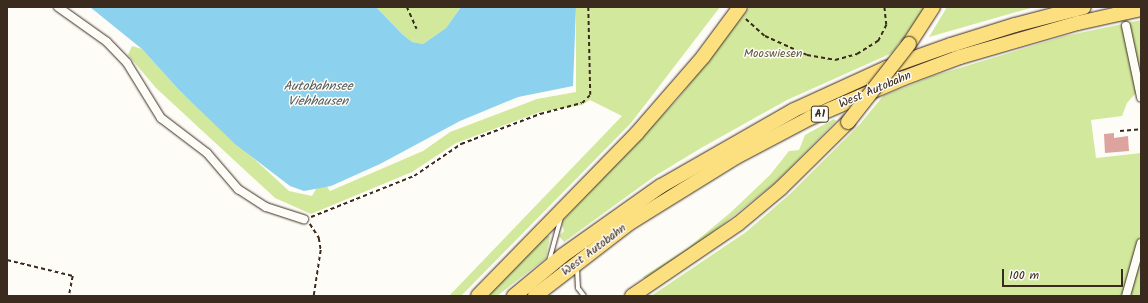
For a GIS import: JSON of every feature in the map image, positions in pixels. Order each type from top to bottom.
[{"type":"highway","points":[[632,296],[738,224],[780,188],[848,122],[909,44],[933,7]]},
{"type":"highway","name":"West Autobahn","points":[[514,296],[546,269],[615,216],[661,186],[794,110],[886,68],[951,45],[1015,25],[1084,7]]},
{"type":"highway","name":"West Autobahn","points":[[535,296],[628,224],[731,160],[857,97],[960,57],[1016,39],[1141,9]]},
{"type":"highway","points":[[478,296],[671,95],[743,13]]},
{"type":"street","points":[[58,7],[107,42],[127,63],[161,118],[207,153],[238,189],[266,207],[304,219]]},
{"type":"street","points":[[1126,26],[1141,97]]},
{"type":"street","points":[[1126,296],[1141,243]]},
{"type":"lane","points":[[546,269],[563,209]]},
{"type":"lane","points":[[581,259],[576,277],[578,288],[584,296]]},
{"type":"path","points":[[406,7],[417,29]]},
{"type":"path","points":[[314,296],[321,250],[314,227],[304,219],[414,176],[462,144],[540,114],[582,103],[590,95],[588,7]]},
{"type":"path","points":[[743,13],[765,36],[807,55],[835,60],[858,54],[878,41],[886,25],[884,7]]},
{"type":"path","points":[[1120,131],[1141,129]]},
{"type":"path","points":[[7,260],[73,276],[68,296]]},
{"type":"green space","points":[[376,7],[461,7],[446,28],[423,44],[412,42],[402,34]]},
{"type":"green space","points":[[576,7],[720,7],[631,123],[461,296],[449,296],[622,116],[590,100],[582,105],[540,112],[456,143],[412,172],[311,214],[275,198],[156,88],[128,55],[132,46],[142,49],[179,90],[289,191],[312,196],[320,182],[326,185],[330,191],[423,151],[450,132],[537,99],[576,92]]},
{"type":"green space","name":"Mooswiesen","points":[[750,7],[926,7],[892,53],[787,100],[701,148],[655,176],[564,242],[559,236],[564,231],[561,222],[677,100]]},
{"type":"green space","points":[[947,7],[1034,7],[929,37]]},
{"type":"green space","points":[[1141,20],[1141,87],[1127,103],[1122,116],[1091,120],[1096,158],[1141,153],[1141,254],[1138,264],[1141,266],[1141,296],[651,296],[746,232],[790,194],[860,124],[883,96],[933,76],[1065,36]]},
{"type":"green space","points":[[834,119],[836,121],[776,182],[690,250],[645,279],[643,277],[688,248],[730,213],[770,175],[789,151],[799,150],[805,135]]},
{"type":"green space","points":[[544,236],[550,236],[546,258],[497,296],[485,296]]},
{"type":"water","name":"Autobahnsee Viehhausen","points":[[90,7],[376,7],[402,34],[412,42],[423,44],[446,28],[461,7],[576,7],[573,86],[518,97],[460,121],[380,164],[331,186],[304,191],[290,186],[235,144],[179,90],[142,49]]},
{"type":"building","points":[[1114,133],[1114,138],[1128,136],[1129,151],[1105,153],[1104,134]]}]
